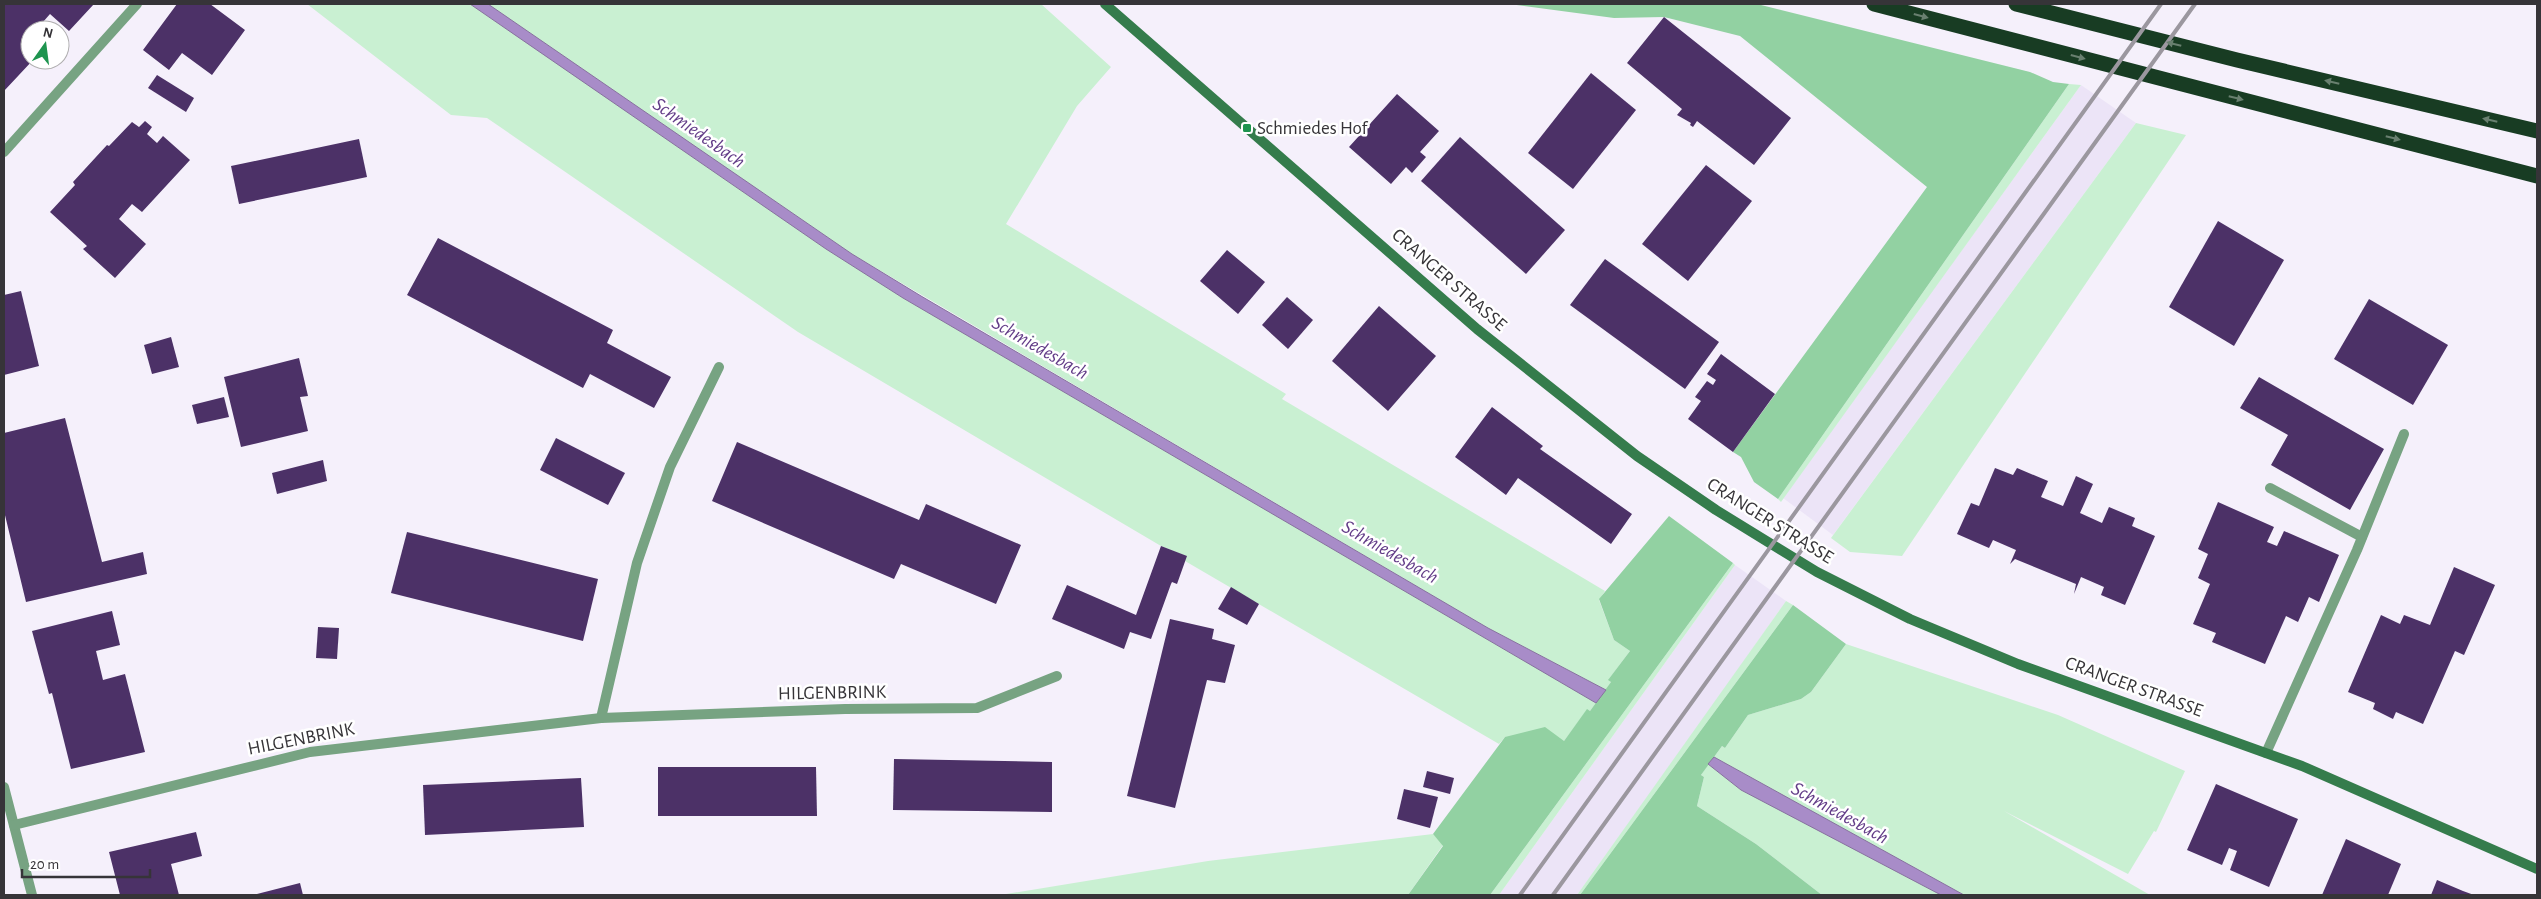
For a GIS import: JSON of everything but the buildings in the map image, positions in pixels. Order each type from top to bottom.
[{"type":"highway","points":[[1874,4],[2537,176]]},
{"type":"highway","points":[[2016,4],[2237,60],[2537,131]]},
{"type":"street","points":[[4,152],[137,4]]},
{"type":"street","name":"CRANGER STRASSE","points":[[1104,4],[1477,329],[1637,456],[1716,510],[1817,572],[1910,619],[2018,664],[2302,766],[2537,869]]},
{"type":"street","points":[[601,718],[637,563],[670,467],[719,367]]},
{"type":"street","points":[[2266,753],[2362,537],[2404,434]]},
{"type":"street","points":[[2270,488],[2362,537]]},
{"type":"street","name":"HILGENBRINK","points":[[14,826],[310,752],[601,718],[845,709],[977,708],[1057,676]]},
{"type":"street","points":[[4,787],[32,895]]},
{"type":"shaded area","points":[[470,4],[488,4],[852,254],[921,296],[1488,628],[1606,690],[1596,703],[903,298],[826,249]]},
{"type":"shaded area","points":[[2081,85],[2136,123],[1833,535],[1783,498]]},
{"type":"shaded area","points":[[1735,565],[1786,601],[1614,846],[1577,895],[1499,895]]},
{"type":"shaded area","points":[[1714,757],[1964,895],[1941,895],[1741,790],[1708,764]]},
{"type":"green space","points":[[307,4],[470,4],[826,249],[903,298],[1596,703],[1590,711],[1587,710],[1564,741],[1505,737],[1499,744],[1185,561],[1186,556],[1161,546],[798,332],[487,118],[451,115]]},
{"type":"green space","points":[[488,4],[1041,4],[1111,67],[1077,106],[1006,224],[1286,394],[1282,399],[1605,591],[1599,600],[1614,640],[1630,651],[1609,679],[1611,682],[1606,690],[1488,628],[852,254]]},
{"type":"green space","points":[[1509,4],[1757,4],[2030,72],[2053,82],[2069,84],[1778,499],[1754,482],[1741,457],[1733,452],[1927,187],[1740,36],[1664,17],[1614,18]]},
{"type":"green space","points":[[2069,84],[2081,85],[1781,502],[1778,499]]},
{"type":"green space","points":[[2136,123],[2186,135],[1902,556],[1850,552],[1831,538]]},
{"type":"green space","points":[[1669,516],[1733,563],[1490,895],[1408,895],[1443,846],[1433,834],[1505,737],[1545,727],[1564,741],[1587,709],[1590,711],[1611,682],[1608,680],[1630,651],[1614,640],[1599,599]]},
{"type":"green space","points":[[1733,563],[1735,565],[1499,895],[1490,895]]},
{"type":"green space","points":[[1786,601],[1793,605],[1580,895],[1577,895]]},
{"type":"green space","points":[[1793,605],[1846,644],[1811,692],[1801,699],[1748,715],[1725,748],[1722,746],[1701,775],[1704,777],[1697,806],[1756,844],[1822,895],[1580,895]]},
{"type":"green space","points":[[1846,644],[2058,715],[2185,771],[2156,832],[2154,831],[2128,874],[2004,811],[2150,895],[1964,895],[1714,757],[1722,746],[1725,748],[1748,715],[1801,699],[1811,692]]},
{"type":"green space","points":[[1708,764],[1741,790],[1941,895],[1822,895],[1756,844],[1697,806],[1704,777],[1701,775]]},
{"type":"green space","points":[[1433,834],[1443,845],[1408,895],[1000,895],[1208,861]]},
{"type":"railway","points":[[1520,895],[2161,4]]},
{"type":"railway","points":[[1553,895],[2195,4]]},
{"type":"place","name":"Schmiedes Hof","points":[[1247,128]]},
{"type":"water label","name":"Schmiedesbach","points":[[699,133]]},
{"type":"water label","name":"Schmiedesbach","points":[[1040,348]]},
{"type":"water label","name":"Schmiedesbach","points":[[1390,552]]},
{"type":"water label","name":"Schmiedesbach","points":[[1840,813]]}]
